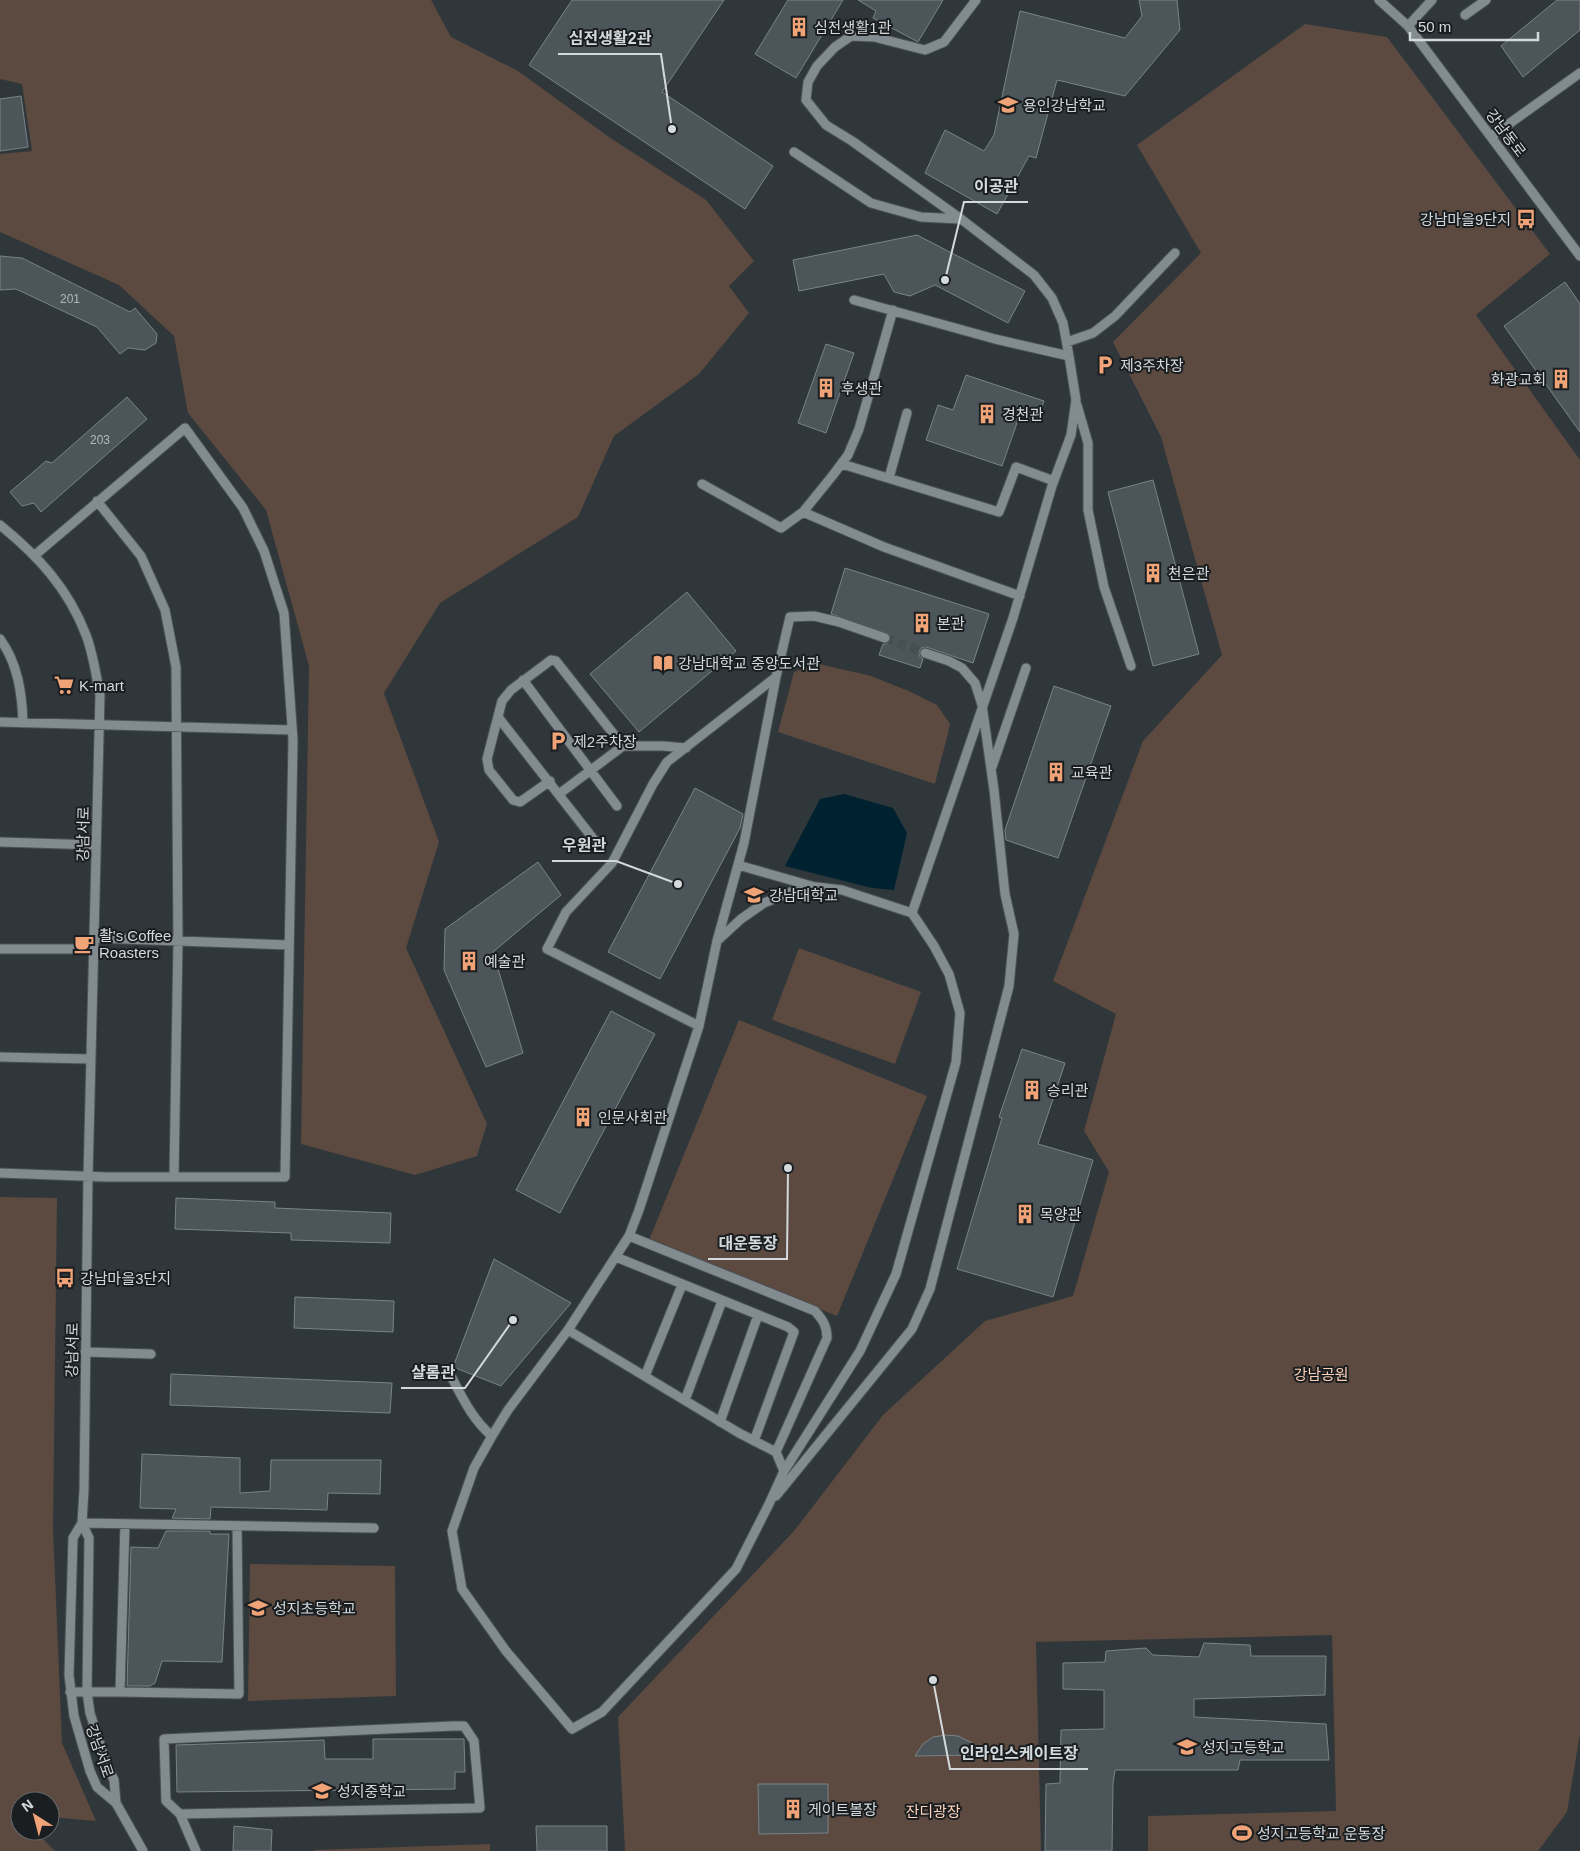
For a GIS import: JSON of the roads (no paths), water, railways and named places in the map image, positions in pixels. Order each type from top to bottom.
[{"type":"street","points":[[976,0],[944,42],[925,50],[874,37],[851,36],[835,47],[817,66],[808,82],[806,100],[826,125],[852,141],[1034,275],[1052,298],[1064,322],[1076,400],[1088,443],[1088,510],[1104,587],[1131,666]]},
{"type":"street","name":"강남동로","points":[[1379,0],[1408,26],[1580,256]]},
{"type":"street","points":[[1408,26],[1432,0]]},
{"type":"street","points":[[1465,15],[1486,0]]},
{"type":"street","points":[[1492,136],[1580,73]]},
{"type":"street","points":[[794,152],[871,203],[921,217],[960,219]]},
{"type":"street","points":[[1067,342],[1093,333],[1115,316],[1175,253]]},
{"type":"street","points":[[854,300],[995,339],[1069,356]]},
{"type":"street","points":[[702,484],[781,528],[803,512],[848,455],[859,429],[893,310]]},
{"type":"street","points":[[912,913],[979,722],[982,705],[1020,596],[1054,482],[1071,435],[1076,400]]},
{"type":"street","points":[[889,478],[907,413]]},
{"type":"street","points":[[0,1172],[88,1177],[285,1177],[292,730],[284,612],[264,552],[243,508],[184,428],[35,555]]},
{"type":"street","points":[[842,464],[999,512],[1016,467],[1054,482]]},
{"type":"street","points":[[97,502],[141,556],[165,610],[176,667],[178,942],[174,1176]]},
{"type":"street","points":[[803,512],[884,547],[1020,596]]},
{"type":"street","name":"강남서로","points":[[0,525],[35,555],[62,587],[87,636],[100,695],[95,938],[90,1059],[82,1523],[89,1538],[87,1692],[90,1713],[106,1763],[114,1780],[116,1803]]},
{"type":"street","points":[[738,865],[817,887],[842,890],[912,913],[934,946],[949,974],[960,1013],[956,1062],[896,1274],[860,1351],[784,1471],[736,1569],[602,1712],[572,1729],[506,1651],[462,1589],[452,1531],[474,1468],[492,1436],[508,1410],[568,1330],[629,1236],[698,1026],[738,865],[776,676],[790,617],[814,616],[884,638]]},
{"type":"street","points":[[0,639],[6,647],[18,676],[22,696],[23,722]]},
{"type":"street","points":[[769,1504],[912,1329],[930,1289],[1009,986],[1014,934],[1005,894],[982,705],[975,683],[962,668],[925,653]]},
{"type":"street","points":[[550,781],[520,802],[513,800],[489,770],[487,759],[502,701],[511,690],[551,660],[556,661],[622,746]]},
{"type":"street","points":[[991,770],[1026,668]]},
{"type":"street","points":[[698,1026],[547,949],[566,912],[612,863],[653,784],[667,762],[776,676]]},
{"type":"street","points":[[523,680],[617,806]]},
{"type":"street","points":[[498,717],[550,781],[595,841]]},
{"type":"street","points":[[0,722],[292,730]]},
{"type":"street","points":[[559,794],[622,746],[686,748]]},
{"type":"street","points":[[0,842],[96,845]]},
{"type":"street","points":[[718,941],[741,919],[764,903],[791,892],[817,887]]},
{"type":"street","points":[[95,938],[289,945]]},
{"type":"street","points":[[0,948],[94,949]]},
{"type":"street","points":[[0,1057],[90,1059]]},
{"type":"street","points":[[629,1236],[815,1311],[823,1320],[827,1329],[827,1338],[776,1452]]},
{"type":"street","points":[[616,1257],[788,1327],[794,1332],[754,1441]]},
{"type":"street","points":[[646,1376],[682,1285]]},
{"type":"street","points":[[685,1400],[722,1301]]},
{"type":"street","points":[[720,1422],[758,1315]]},
{"type":"street","points":[[568,1330],[720,1422],[776,1452],[784,1471]]},
{"type":"street","points":[[86,1352],[151,1354]]},
{"type":"street","points":[[452,1378],[464,1403],[480,1426],[492,1436]]},
{"type":"street","points":[[82,1523],[374,1528]]},
{"type":"street","name":"강남서로","points":[[82,1523],[73,1538],[70,1692],[74,1716],[90,1771],[97,1787],[116,1803],[143,1851]]},
{"type":"street","points":[[120,1692],[125,1524]]},
{"type":"street","points":[[70,1692],[239,1694],[236,1526]]},
{"type":"street","points":[[180,1814],[480,1808],[474,1741],[464,1726],[164,1739],[166,1801],[180,1814],[196,1851]]},
{"type":"water","points":[[844,794],[893,808],[907,833],[894,890],[872,888],[785,866],[820,799]]},
{"type":"tunnel","points":[[885,638],[925,653]]},
{"type":"place","name":"심전생활1관","points":[[799,27]]},
{"type":"place","name":"용인강남학교","points":[[1008,105]]},
{"type":"place","name":"심전생활2관","points":[[672,129]]},
{"type":"place","name":"강남마을9단지","points":[[1526,219]]},
{"type":"place","name":"이공관","points":[[945,280]]},
{"type":"place","name":"제3주차장","points":[[1105,365]]},
{"type":"place","name":"화광교회","points":[[1561,379]]},
{"type":"place","name":"후생관","points":[[826,388]]},
{"type":"place","name":"경천관","points":[[987,414]]},
{"type":"place","name":"천은관","points":[[1153,573]]},
{"type":"place","name":"본관","points":[[922,623]]},
{"type":"place","name":"강남대학교 중앙도서관","points":[[663,663]]},
{"type":"place","name":"K-mart","points":[[64,685]]},
{"type":"place","name":"제2주차장","points":[[558,741]]},
{"type":"place","name":"교육관","points":[[1056,772]]},
{"type":"place","name":"우원관","points":[[678,884]]},
{"type":"place","name":"강남대학교","points":[[754,895]]},
{"type":"place","name":"촬's Coffee Roasters","points":[[84,944]]},
{"type":"place","name":"예술관","points":[[469,961]]},
{"type":"place","name":"승리관","points":[[1032,1090]]},
{"type":"place","name":"인문사회관","points":[[583,1117]]},
{"type":"place","name":"대운동장","points":[[788,1168]]},
{"type":"place","name":"목양관","points":[[1025,1214]]},
{"type":"place","name":"강남마을3단지","points":[[65,1278]]},
{"type":"place","name":"샬롬관","points":[[513,1320]]},
{"type":"place","name":"성지초등학교","points":[[258,1608]]},
{"type":"place","name":"인라인스케이트장","points":[[933,1680]]},
{"type":"place","name":"성지고등학교","points":[[1187,1747]]},
{"type":"place","name":"성지중학교","points":[[322,1791]]},
{"type":"place","name":"게이트볼장","points":[[793,1809]]},
{"type":"place","name":"성지고등학교 운동장","points":[[1242,1833]]},
{"type":"park label","name":"강남공원","points":[[1321,1374]]},
{"type":"park label","name":"잔디광장","points":[[933,1811]]}]
